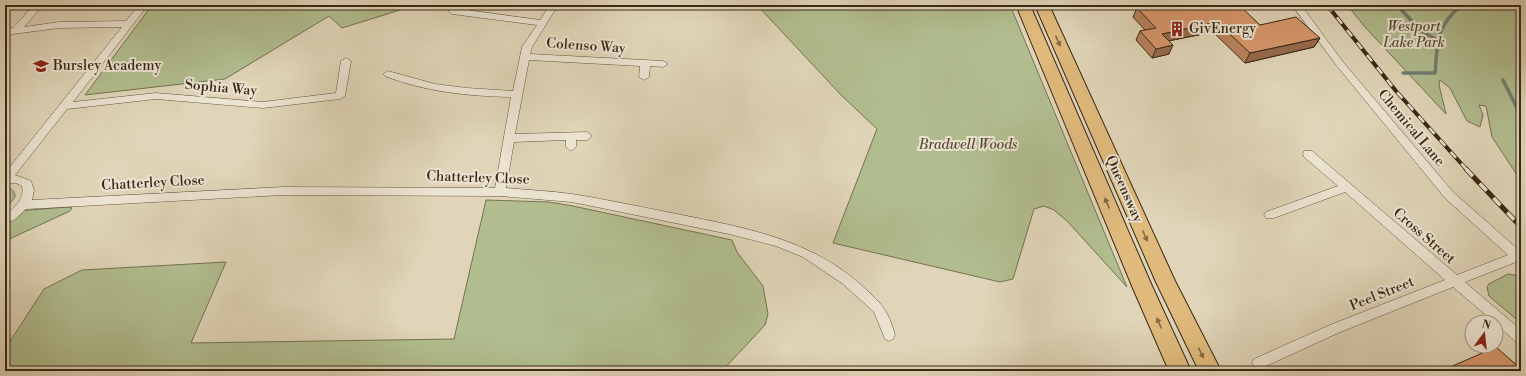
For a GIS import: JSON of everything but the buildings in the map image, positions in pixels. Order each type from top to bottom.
[{"type":"highway","name":"Queensway","points":[[1023,5],[1142,286],[1180,371]]},
{"type":"highway","name":"Queensway","points":[[1042,5],[1166,282],[1210,371]]},
{"type":"street","points":[[15,31],[39,5]]},
{"type":"street","points":[[6,179],[144,5]]},
{"type":"street","points":[[500,192],[516,94],[524,57],[527,47],[554,5]]},
{"type":"street","name":"Chemical Lane","points":[[1296,5],[1340,64],[1449,195],[1519,257]]},
{"type":"street","points":[[452,11],[543,23]]},
{"type":"street","points":[[5,32],[59,25],[128,24]]},
{"type":"street","name":"Colenso Way","points":[[524,57],[663,64]]},
{"type":"street","name":"Sophia Way","points":[[65,106],[156,96],[263,105],[340,96],[346,61]]},
{"type":"street","points":[[644,77],[645,64]]},
{"type":"street","points":[[388,74],[423,86],[444,90],[467,93],[516,94]]},
{"type":"street","points":[[510,138],[571,142],[587,136]]},
{"type":"street","name":"Cross Street","points":[[1308,154],[1345,188],[1521,338]]},
{"type":"street","points":[[5,219],[23,205],[28,198],[29,190],[27,184],[17,179],[6,179]]},
{"type":"street","points":[[1270,215],[1345,188]]},
{"type":"street","name":"Chatterley Close","points":[[23,205],[283,191],[500,192],[572,198],[729,229],[778,242],[807,254],[847,280],[878,308],[885,321],[889,335]]},
{"type":"street","name":"Peel Street","points":[[1259,364],[1334,329],[1453,281],[1519,257]]},
{"type":"green space","points":[[152,5],[416,5],[342,28],[329,16],[225,79],[85,95]]},
{"type":"green space","name":"Bradwell Woods","points":[[757,5],[1010,5],[1127,287],[1067,221],[1054,210],[1044,206],[1034,209],[1013,279],[1000,282],[833,243],[877,129],[841,95]]},
{"type":"green space","name":"Westport Lake Park","points":[[1347,5],[1521,5],[1521,181],[1492,137],[1486,106],[1479,105],[1483,115],[1480,127],[1467,121],[1450,88],[1440,80],[1439,85],[1446,114],[1365,27]]},
{"type":"green space","points":[[5,188],[13,190],[15,197],[5,210]]},
{"type":"green space","points":[[486,200],[549,202],[732,240],[737,252],[763,286],[768,314],[765,325],[722,371],[5,371],[5,349],[44,289],[82,270],[226,262],[191,343],[454,339]]},
{"type":"green space","points":[[67,207],[72,208],[70,211],[5,241],[5,224],[18,211]]},
{"type":"green space","points":[[1508,274],[1521,276],[1521,323],[1489,296],[1487,287],[1489,284]]},
{"type":"waterway","points":[[1397,5],[1420,30],[1437,40]]},
{"type":"waterway","points":[[1403,73],[1435,73],[1439,36],[1446,21],[1461,5]]},
{"type":"waterway","points":[[1503,80],[1521,116]]},
{"type":"railway","points":[[1327,5],[1396,91],[1467,170]]},
{"type":"railway","points":[[1466,169],[1521,227]]},
{"type":"place","name":"GivEnergy","points":[[1177,29]]},
{"type":"place","name":"Bursley Academy","points":[[41,66]]}]
